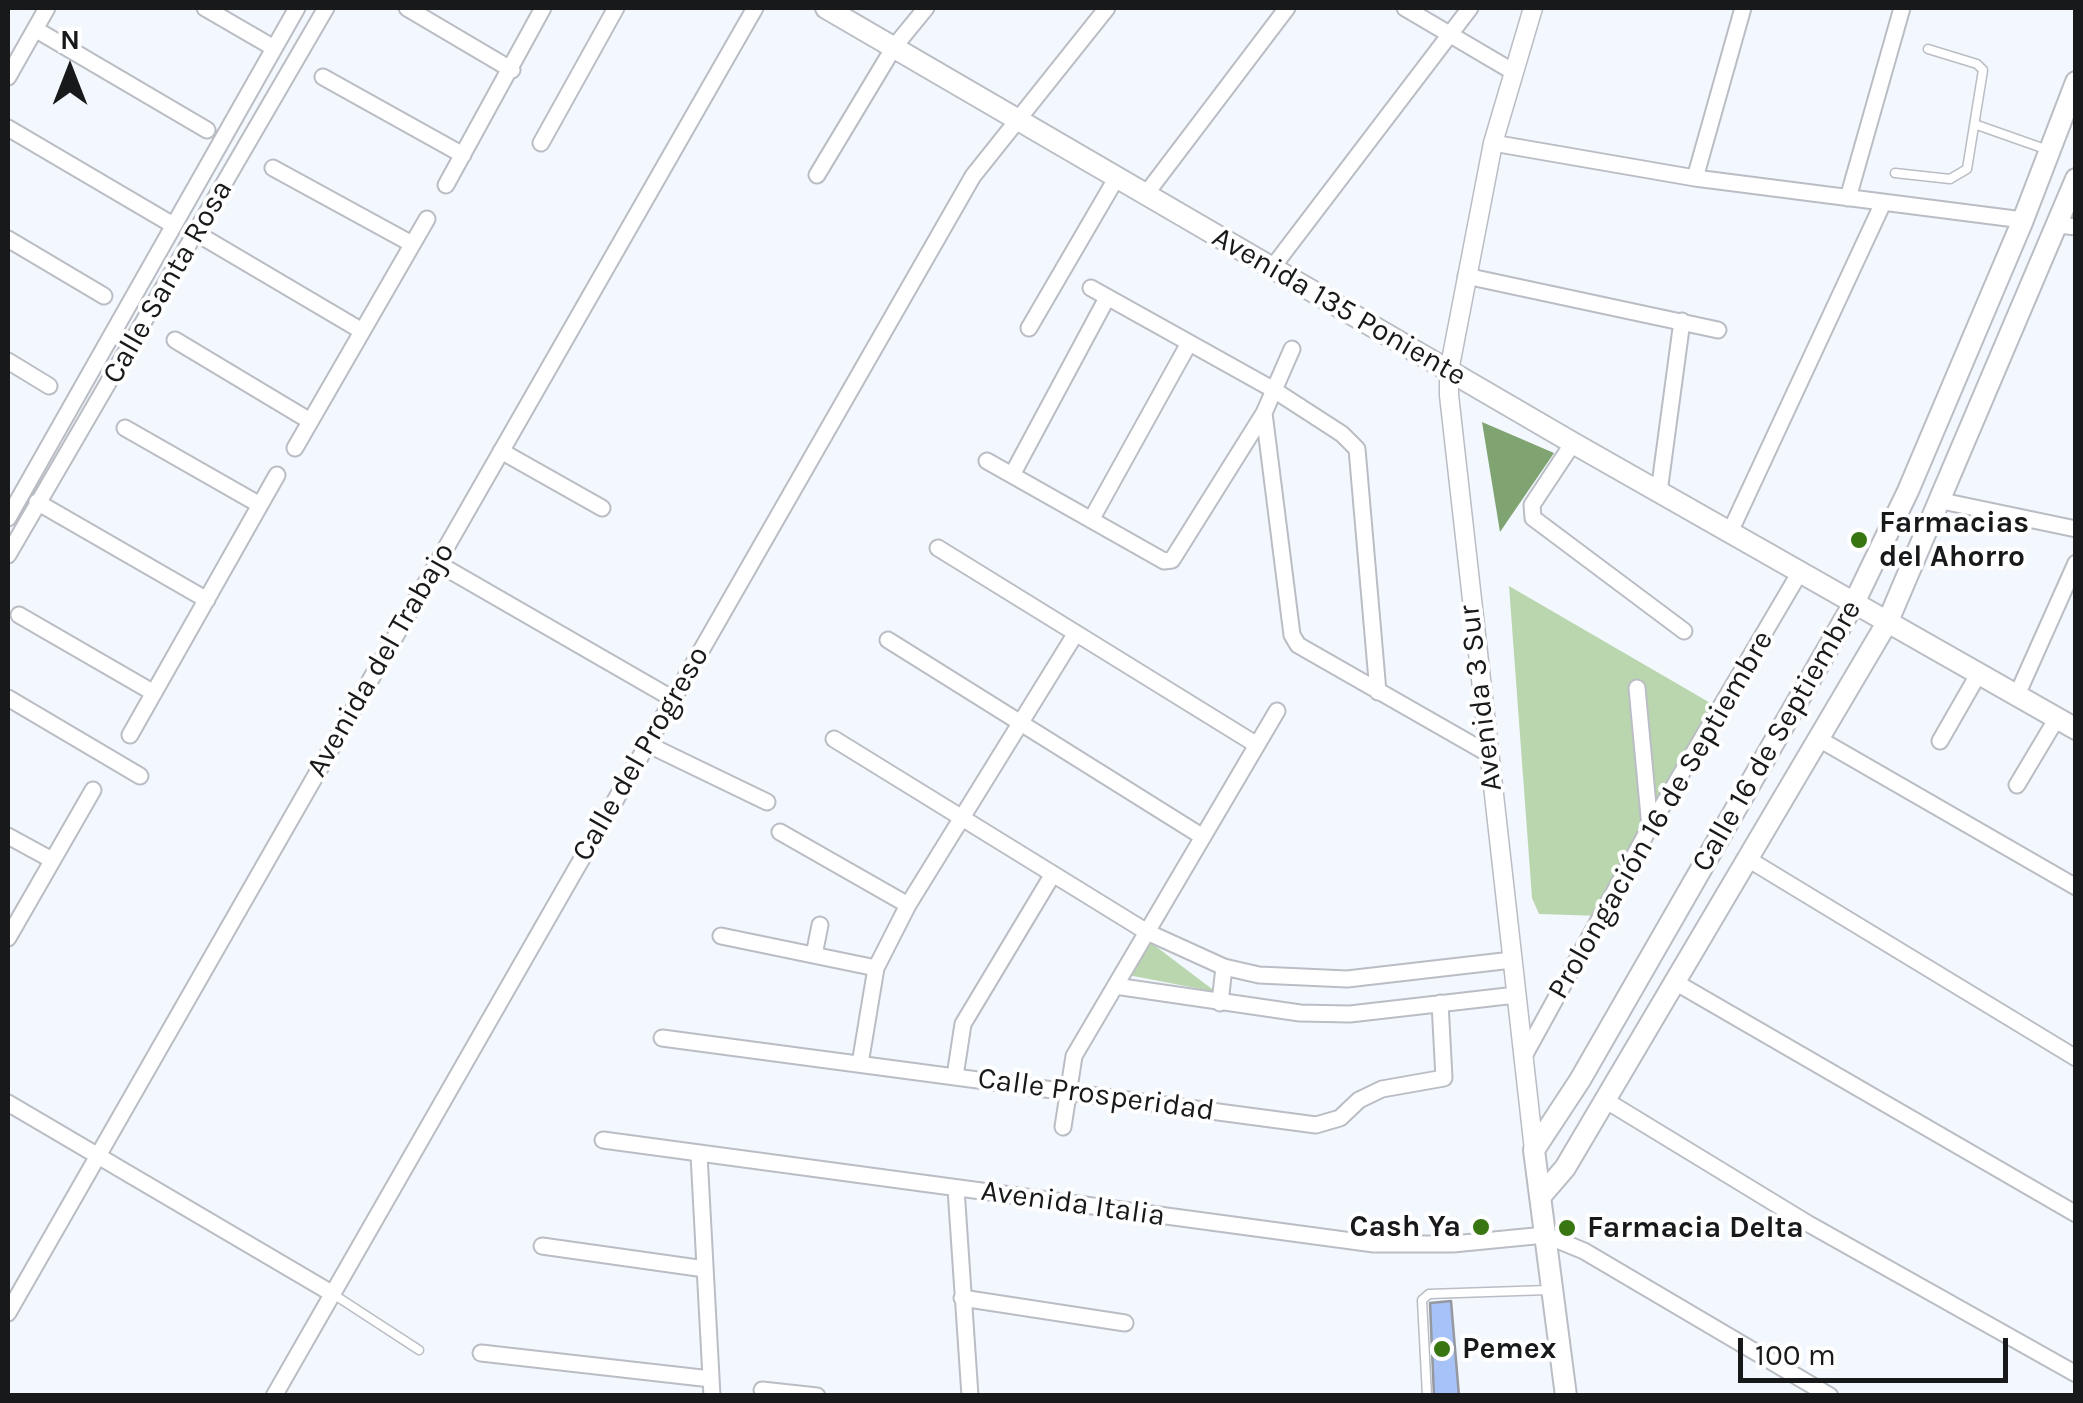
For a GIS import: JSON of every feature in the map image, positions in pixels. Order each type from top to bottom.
[{"type":"main road","name":"Avenida 135 Poniente","points":[[826,8],[1573,443],[2066,724]]},
{"type":"main road","name":"Calle 16 de Septiembre","points":[[1534,1150],[1580,1080],[1854,602],[1908,490],[2023,220],[2076,82]]},
{"type":"main road","name":"Calle 16 de Septiembre","points":[[1540,1198],[1565,1168],[1888,622],[2067,226],[2076,179]]},
{"type":"main road","name":"Avenida 3 Sur","points":[[1534,1150],[1566,1396]]},
{"type":"street","points":[[8,77],[47,8]]},
{"type":"street","points":[[205,8],[274,48]]},
{"type":"street","name":"Calle Santa Rosa","points":[[8,518],[13,494],[174,225],[297,8]]},
{"type":"street","name":"Calle Santa Rosa","points":[[8,554],[326,8]]},
{"type":"street","points":[[407,8],[512,70]]},
{"type":"street","points":[[446,185],[543,8]]},
{"type":"street","points":[[541,144],[616,8]]},
{"type":"street","name":"Avenida del Trabajo","points":[[8,1313],[755,8]]},
{"type":"street","points":[[818,175],[894,47],[926,8]]},
{"type":"street","name":"Calle del Progreso","points":[[274,1396],[973,176],[1107,8]]},
{"type":"street","points":[[1146,194],[1288,8]]},
{"type":"street","points":[[1405,8],[1512,71]]},
{"type":"street","points":[[1272,268],[1447,33],[1470,8]]},
{"type":"street","name":"Avenida 3 Sur","points":[[1533,8],[1492,142],[1449,371],[1450,433],[1534,1150]]},
{"type":"street","points":[[1695,178],[1743,8]]},
{"type":"street","points":[[1848,198],[1902,8]]},
{"type":"street","points":[[35,30],[207,130]]},
{"type":"street","points":[[324,77],[463,156]]},
{"type":"street","points":[[8,128],[174,225]]},
{"type":"street","points":[[1492,142],[1695,178],[2023,220]]},
{"type":"street","points":[[272,168],[412,244]]},
{"type":"street","points":[[1029,328],[1117,177]]},
{"type":"street","points":[[1730,532],[1883,203]]},
{"type":"street","points":[[295,448],[427,219]]},
{"type":"street","points":[[196,233],[362,331]]},
{"type":"street","points":[[8,239],[104,296]]},
{"type":"street","points":[[150,266],[170,278]]},
{"type":"street","points":[[1466,276],[1718,330]]},
{"type":"street","points":[[1090,288],[1274,390],[1342,434],[1357,449],[1378,692]]},
{"type":"street","points":[[1012,475],[1107,298]]},
{"type":"street","points":[[1659,492],[1682,321]]},
{"type":"street","points":[[174,340],[310,422]]},
{"type":"street","points":[[1090,520],[1188,345]]},
{"type":"street","points":[[988,461],[1164,561],[1172,560],[1264,413],[1292,349]]},
{"type":"street","points":[[8,362],[49,386]]},
{"type":"street","points":[[1264,413],[1292,635],[1306,652],[1488,753]]},
{"type":"street","points":[[125,428],[260,505]]},
{"type":"street","points":[[1573,443],[1532,505],[1533,518],[1684,631]]},
{"type":"street","points":[[501,451],[602,508]]},
{"type":"street","points":[[130,734],[277,475]]},
{"type":"street","points":[[1942,501],[2076,529]]},
{"type":"street","points":[[37,502],[207,600]]},
{"type":"street","points":[[938,548],[1257,745]]},
{"type":"street","points":[[436,563],[673,698]]},
{"type":"street","points":[[2017,695],[2076,563]]},
{"type":"street","name":"Prolongación 16 de Septiembre","points":[[1523,1058],[1650,827],[1800,572]]},
{"type":"street","points":[[19,615],[154,693]]},
{"type":"street","points":[[860,1064],[876,968],[960,817],[1076,633]]},
{"type":"street","points":[[888,640],[1203,836]]},
{"type":"street","points":[[1940,741],[1978,673]]},
{"type":"street","points":[[1637,688],[1650,827]]},
{"type":"street","points":[[8,698],[140,776]]},
{"type":"street","points":[[1063,1128],[1074,1056],[1277,710]]},
{"type":"street","points":[[2017,786],[2066,724]]},
{"type":"street","points":[[834,739],[1146,932],[1224,967],[1259,975],[1347,979],[1512,960]]},
{"type":"street","points":[[1819,739],[2076,887]]},
{"type":"street","points":[[647,744],[767,802]]},
{"type":"street","points":[[8,936],[93,790]]},
{"type":"street","points":[[780,832],[908,905]]},
{"type":"street","points":[[8,836],[52,860]]},
{"type":"street","points":[[1748,859],[2076,1058]]},
{"type":"street","points":[[955,1076],[963,1024],[1053,874]]},
{"type":"street","points":[[814,955],[820,926]]},
{"type":"street","points":[[721,936],[876,968]]},
{"type":"street","points":[[1220,1003],[1224,967]]},
{"type":"street","points":[[1675,982],[2076,1214]]},
{"type":"street","points":[[1115,986],[1220,1003],[1350,1014],[1516,996]]},
{"type":"street","name":"Calle Prosperidad","points":[[662,1038],[1316,1125],[1329,1123],[1382,1089],[1444,1078],[1440,1003]]},
{"type":"street","points":[[1605,1100],[1807,1223],[2076,1374]]},
{"type":"street","points":[[8,1103],[332,1294]]},
{"type":"street","name":"Avenida Italia","points":[[603,1140],[1374,1244],[1453,1244],[1545,1234]]},
{"type":"street","points":[[481,1353],[711,1388],[699,1155]]},
{"type":"street","points":[[956,1189],[970,1396]]},
{"type":"street","points":[[1545,1234],[1584,1251],[1830,1396]]},
{"type":"street","points":[[542,1246],[705,1269]]},
{"type":"street","points":[[962,1298],[1125,1323]]},
{"type":"street","points":[[762,1390],[817,1396]]},
{"type":"lane","points":[[1896,173],[1950,179],[1962,176],[1977,125],[1984,70],[1928,49]]},
{"type":"lane","points":[[1977,125],[2049,151]]},
{"type":"lane","points":[[1427,1396],[1422,1300],[1429,1294],[1552,1290]]},
{"type":"lane","points":[[332,1294],[419,1350]]},
{"type":"shaded area","points":[[1482,422],[1554,453],[1500,532]]},
{"type":"shaded area","points":[[1509,586],[1719,708],[1602,916],[1539,914],[1532,898]]},
{"type":"shaded area","points":[[1150,942],[1216,992],[1128,975]]},
{"type":"building","name":"Pemex","points":[[1451,1301],[1459,1396],[1434,1396],[1430,1303]]},
{"type":"place","name":"Farmacias del Ahorro","points":[[1859,540]]},
{"type":"place","name":"Cash Ya","points":[[1481,1227]]},
{"type":"place","name":"Farmacia Delta","points":[[1567,1228]]},
{"type":"place","name":"Pemex","points":[[1442,1349]]}]
